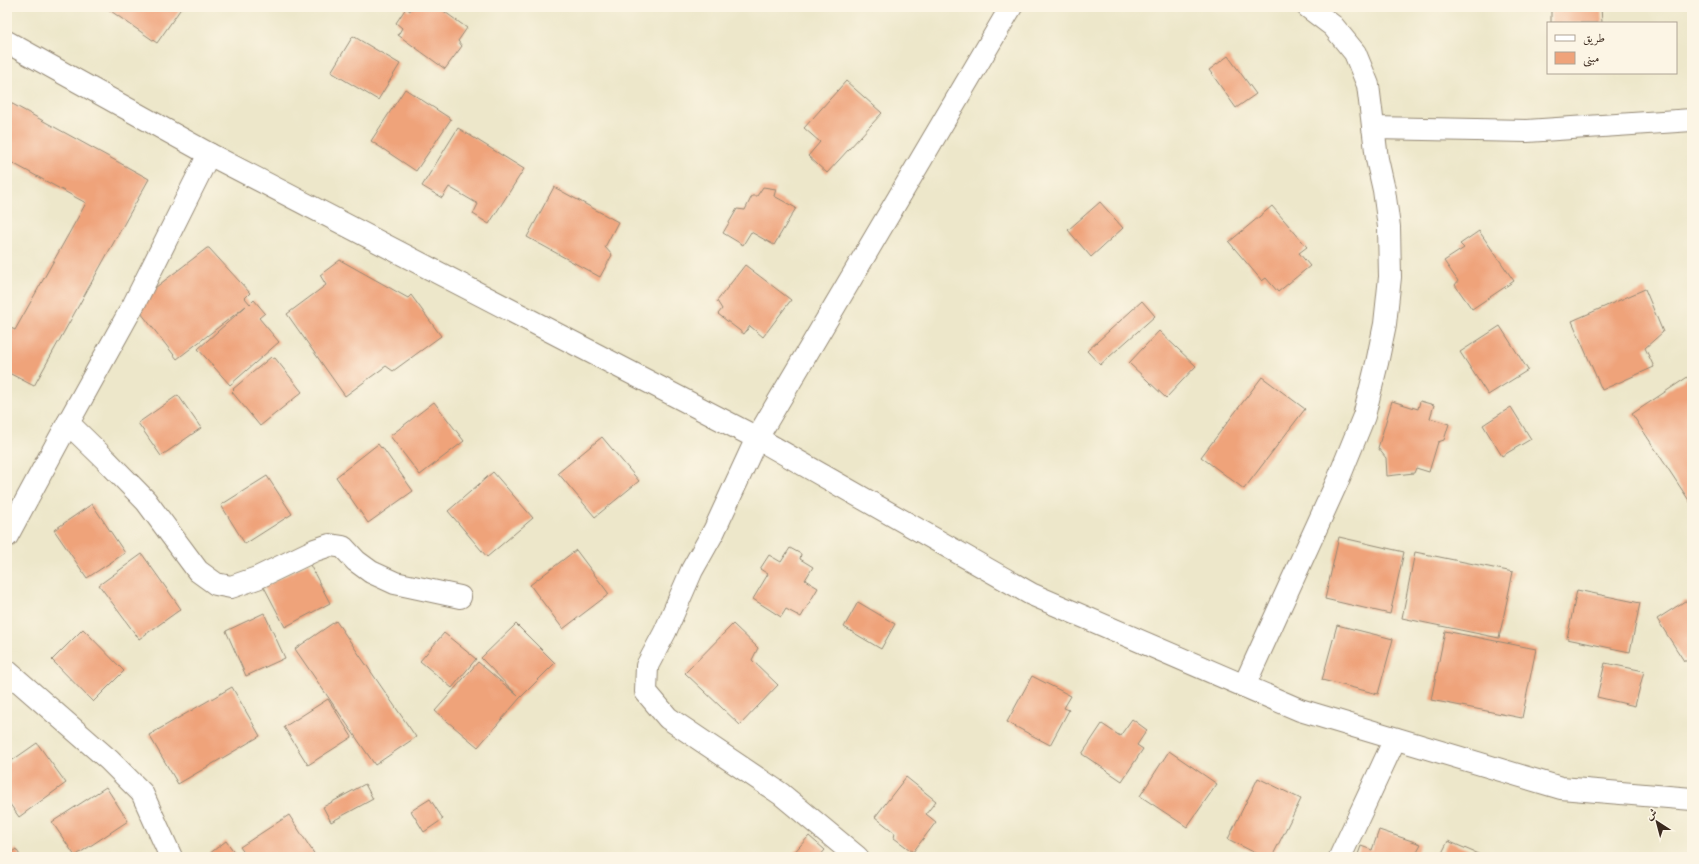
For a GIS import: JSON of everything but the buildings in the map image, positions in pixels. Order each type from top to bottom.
[{"type":"street","points":[[857,857],[781,794],[668,718],[646,692],[647,666],[665,632],[692,570],[714,531],[757,438],[1011,7]]},
{"type":"street","points":[[1244,686],[1338,480],[1364,416],[1378,363],[1385,324],[1390,277],[1389,227],[1373,128],[1368,85],[1355,53],[1332,26],[1308,7]]},
{"type":"street","points":[[7,42],[210,154],[757,438],[1031,594],[1300,710],[1561,788],[1692,799]]},
{"type":"street","points":[[1373,128],[1527,132],[1692,120]]},
{"type":"street","points":[[7,536],[134,304],[210,154]]},
{"type":"street","points":[[68,423],[146,501],[198,571],[216,584],[231,588],[257,578],[315,550],[330,545],[343,547],[356,561],[371,572],[395,583],[460,597]]},
{"type":"street","points":[[7,672],[109,760],[142,793],[171,857]]},
{"type":"street","points":[[1340,857],[1395,739]]}]
